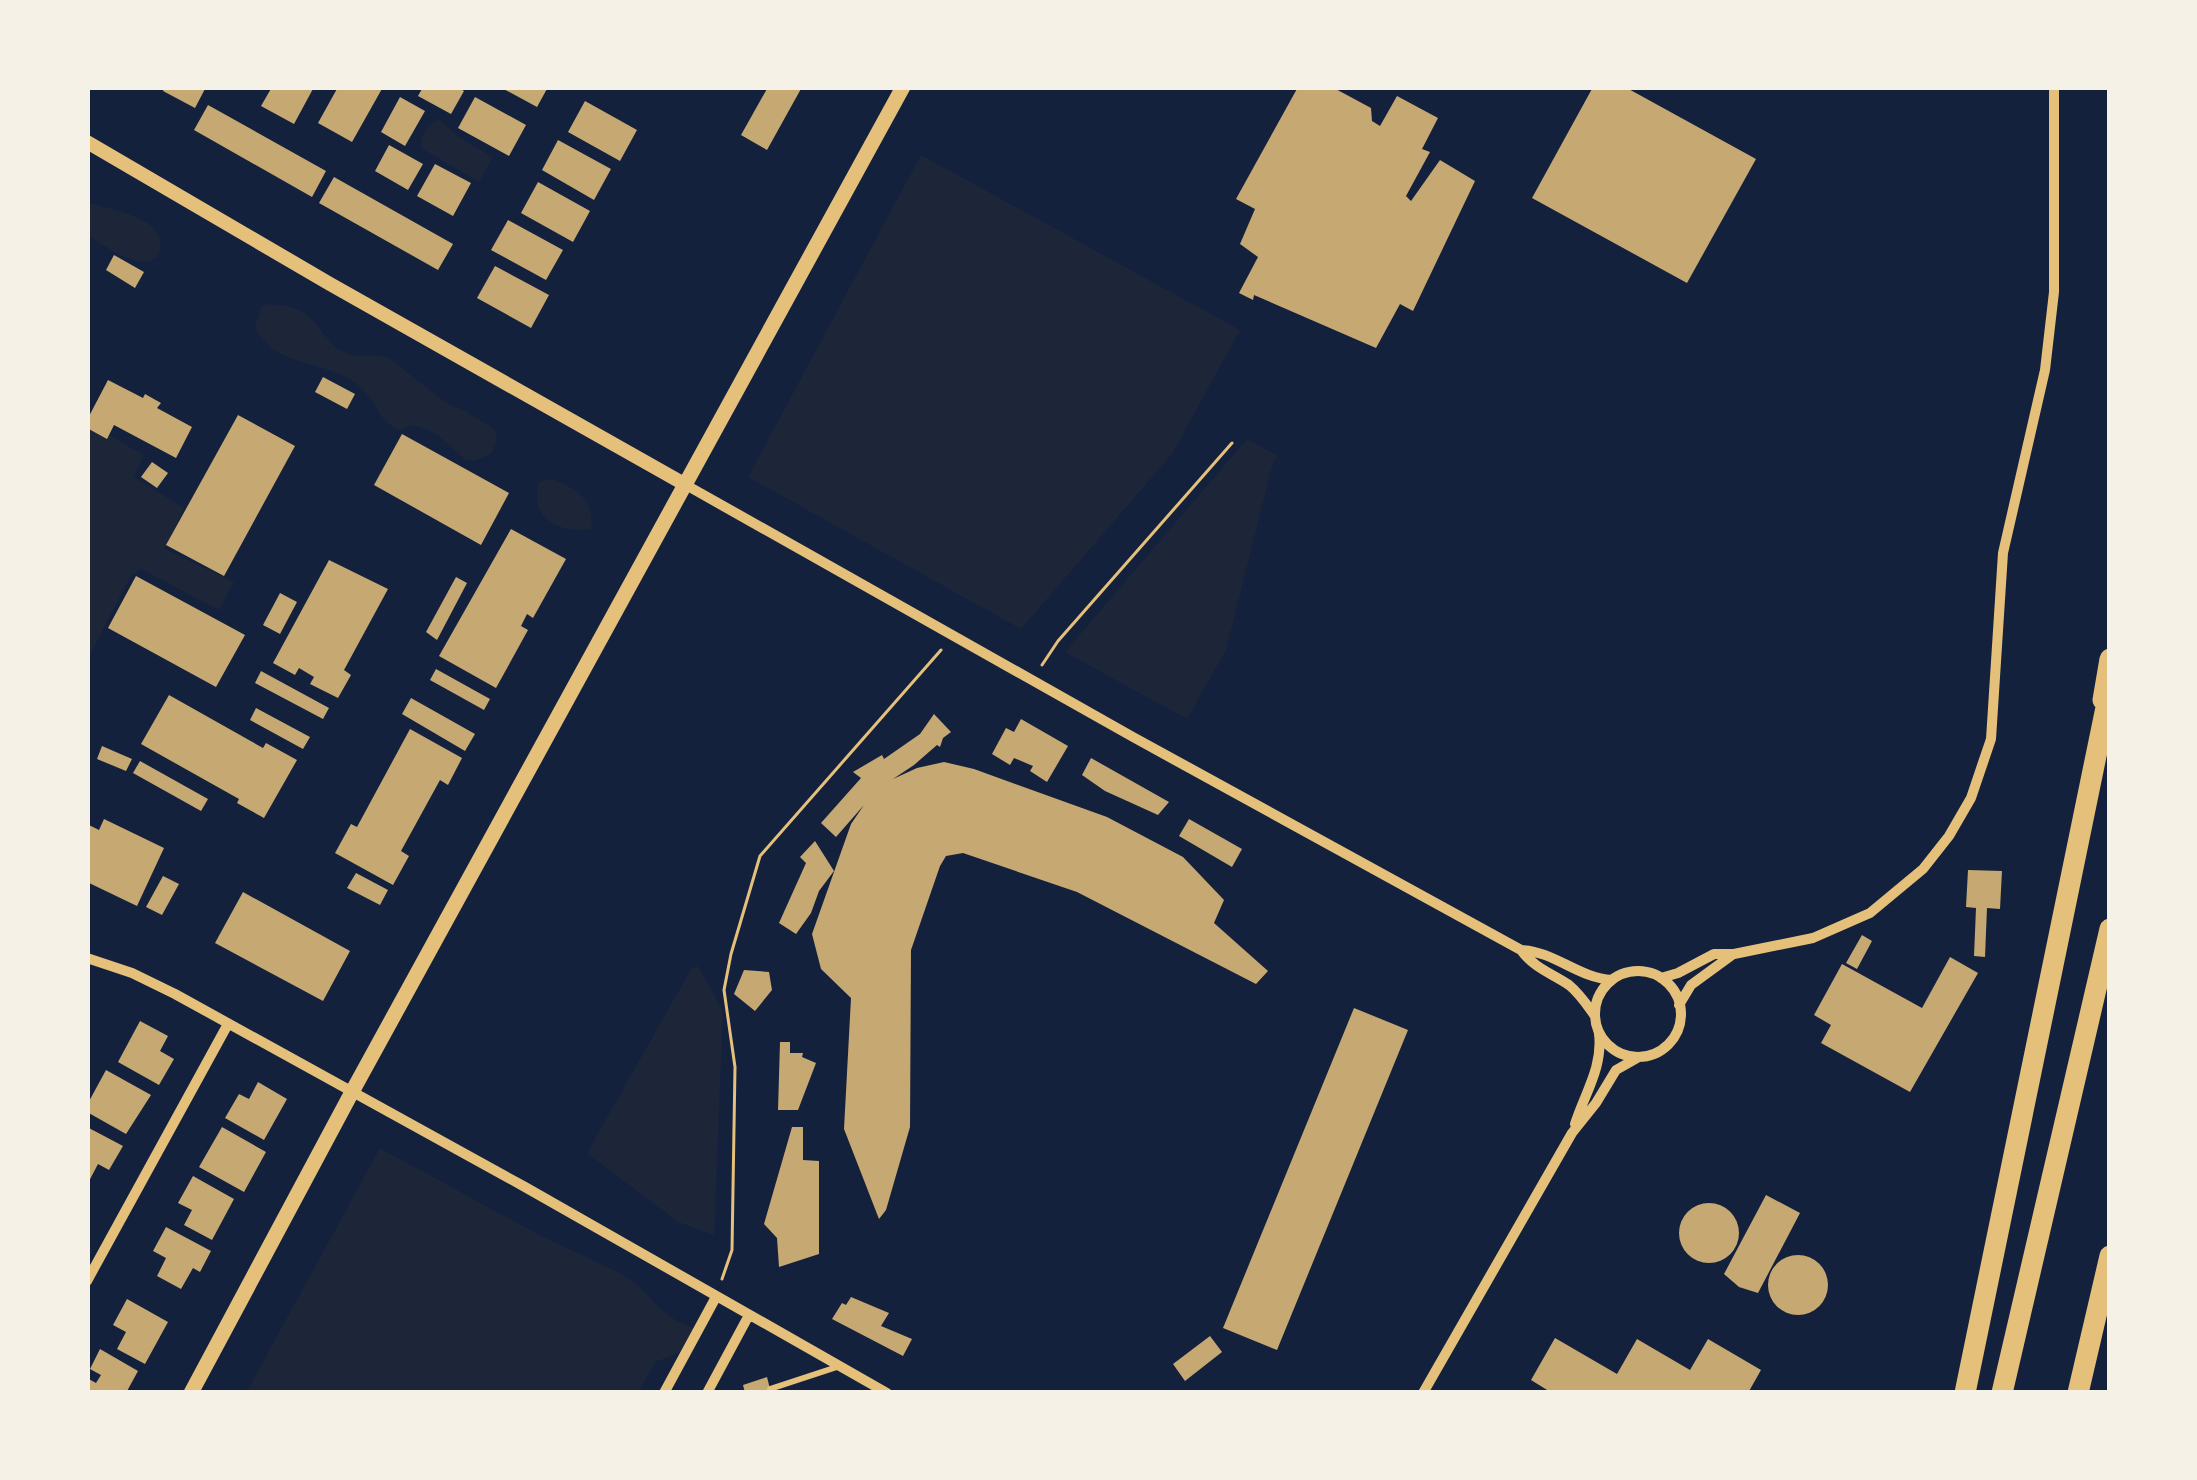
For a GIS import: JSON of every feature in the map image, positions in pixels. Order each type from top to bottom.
[{"type":"highway","points":[[1965,1393],[2110,659]]},
{"type":"highway","points":[[2091,769],[2110,688]]},
{"type":"highway","points":[[2002,1393],[2110,929]]},
{"type":"highway","points":[[2078,1393],[2110,1256]]},
{"type":"main road","points":[[191,1393],[903,87]]},
{"type":"street","points":[[1661,978],[1714,954],[1830,933],[1870,913],[1923,869],[1961,819],[1980,778],[1994,717],[2003,553],[2044,370],[2051,312],[2054,87]]},
{"type":"street","points":[[87,142],[686,485],[1521,950],[1531,964],[1579,994],[1595,1016]]},
{"type":"street","points":[[1521,950],[1536,950],[1589,976],[1612,980]]},
{"type":"street","points":[[1679,1005],[1691,985],[1734,954]]},
{"type":"street","points":[[87,958],[132,973],[228,1024],[887,1393]]},
{"type":"street","points":[[1423,1393],[1572,1133],[1616,1070],[1671,1040],[1680,1020],[1679,1005],[1672,988],[1652,973],[1635,971],[1612,980],[1600,993],[1595,1016],[1598,1068],[1572,1133]]},
{"type":"street","points":[[87,1281],[228,1024]]},
{"type":"street","points":[[1598,1031],[1615,1050],[1639,1057]]},
{"type":"street","points":[[664,1393],[716,1297]]},
{"type":"street","points":[[707,1393],[749,1315]]},
{"type":"lane","points":[[770,1389],[840,1366]]},
{"type":"path","points":[[1033,680],[1058,641],[1232,443]]},
{"type":"path","points":[[716,1297],[732,1250],[735,1066],[724,989],[760,856],[954,635]]},
{"type":"shaded area","points":[[438,119],[493,157],[479,182],[421,148],[425,131]]},
{"type":"shaded area","points":[[921,155],[1240,330],[1172,454],[1021,629],[748,477]]},
{"type":"shaded area","points":[[87,202],[150,225],[161,244],[158,255],[147,261],[132,259],[87,235]]},
{"type":"shaded area","points":[[268,304],[302,312],[344,352],[390,359],[449,405],[495,430],[492,453],[465,460],[426,429],[410,425],[400,431],[354,382],[274,350],[255,327],[261,307]]},
{"type":"shaded area","points":[[87,423],[144,455],[134,477],[184,508],[165,549],[234,582],[219,610],[141,569],[130,577],[87,661]]},
{"type":"shaded area","points":[[1247,439],[1278,456],[1226,650],[1187,719],[1065,652]]},
{"type":"shaded area","points":[[551,479],[582,496],[590,510],[591,529],[558,526],[542,514],[539,482]]},
{"type":"shaded area","points":[[698,966],[723,1011],[714,1235],[678,1222],[587,1153],[691,969]]},
{"type":"shaded area","points":[[380,1148],[539,1235],[620,1273],[678,1322],[698,1330],[679,1353],[655,1362],[638,1393],[246,1393]]},
{"type":"building","points":[[165,87],[206,87],[195,108],[163,91]]},
{"type":"building","points":[[272,87],[314,87],[294,124],[261,106]]},
{"type":"building","points":[[338,87],[383,87],[352,142],[318,123]]},
{"type":"building","points":[[423,87],[464,91],[451,114],[418,96]]},
{"type":"building","points":[[500,87],[548,87],[537,107]]},
{"type":"building","points":[[768,87],[802,87],[767,150],[741,135]]},
{"type":"building","points":[[1298,87],[1332,87],[1371,108],[1372,121],[1380,126],[1397,96],[1438,118],[1422,149],[1430,152],[1406,196],[1411,201],[1440,160],[1475,181],[1413,311],[1400,304],[1376,348],[1254,295],[1253,300],[1239,293],[1258,257],[1240,244],[1255,209],[1236,199]]},
{"type":"building","points":[[1593,87],[1625,87],[1756,159],[1687,283],[1532,198]]},
{"type":"building","points":[[400,97],[425,111],[405,146],[381,132]]},
{"type":"building","points":[[475,97],[526,125],[509,156],[458,128]]},
{"type":"building","points":[[585,101],[637,130],[620,161],[568,132]]},
{"type":"building","points":[[208,105],[326,171],[312,197],[194,130]]},
{"type":"building","points":[[558,140],[611,169],[594,200],[542,170]]},
{"type":"building","points":[[389,145],[423,164],[408,190],[375,171]]},
{"type":"building","points":[[435,164],[471,183],[453,216],[417,196]]},
{"type":"building","points":[[334,177],[453,244],[438,270],[319,203]]},
{"type":"building","points":[[538,182],[590,211],[573,242],[521,213]]},
{"type":"building","points":[[508,220],[563,250],[546,280],[491,250]]},
{"type":"building","points":[[114,255],[144,272],[135,288],[106,270]]},
{"type":"building","points":[[495,266],[549,295],[531,328],[477,298]]},
{"type":"building","points":[[323,377],[355,394],[347,409],[315,392]]},
{"type":"building","points":[[108,380],[143,398],[145,394],[161,403],[157,408],[192,427],[176,458],[114,425],[107,439],[87,428]]},
{"type":"building","points":[[238,415],[295,446],[224,576],[166,545]]},
{"type":"building","points":[[402,434],[509,493],[481,545],[374,485]]},
{"type":"building","points":[[152,462],[168,473],[157,488],[141,477]]},
{"type":"building","points":[[511,529],[566,559],[533,618],[527,614],[521,626],[528,630],[496,688],[439,656]]},
{"type":"building","points":[[329,560],[388,589],[344,670],[351,675],[338,698],[310,684],[314,677],[299,668],[295,675],[273,663]]},
{"type":"building","points":[[136,576],[245,635],[216,687],[108,628]]},
{"type":"building","points":[[456,577],[467,583],[437,640],[426,632]]},
{"type":"building","points":[[280,593],[297,602],[280,634],[263,625]]},
{"type":"building","points":[[436,669],[490,699],[484,710],[430,680]]},
{"type":"building","points":[[261,671],[329,708],[323,719],[255,683]]},
{"type":"building","points":[[169,695],[263,748],[266,743],[297,760],[264,818],[141,744]]},
{"type":"building","points":[[411,698],[475,734],[465,751],[402,714]]},
{"type":"building","points":[[256,708],[310,737],[303,749],[250,720]]},
{"type":"building","points":[[934,714],[951,732],[940,747],[893,779],[944,762],[1107,817],[1183,857],[1224,900],[1214,923],[1268,971],[1256,984],[1077,892],[963,853],[946,856],[911,950],[910,1127],[886,1210],[879,1219],[844,1129],[851,998],[821,969],[812,934],[851,824],[864,805],[836,837],[821,823],[861,778],[853,772],[882,755],[884,759],[920,734]]},
{"type":"building","points":[[1021,719],[1068,746],[1047,782],[1030,771],[1033,766],[1014,758],[1010,765],[992,754],[1006,728],[1014,732]]},
{"type":"building","points":[[410,729],[462,758],[448,785],[440,780],[401,851],[409,856],[393,885],[335,853],[351,824],[357,827]]},
{"type":"building","points":[[102,746],[132,759],[126,771],[97,759]]},
{"type":"building","points":[[1091,758],[1169,802],[1158,815],[1105,791],[1082,775]]},
{"type":"building","points":[[140,761],[208,799],[201,811],[133,773]]},
{"type":"building","points":[[104,819],[164,848],[137,906],[87,882],[87,824],[99,830]]},
{"type":"building","points":[[1189,819],[1242,849],[1232,867],[1179,836]]},
{"type":"building","points":[[815,841],[834,871],[796,934],[779,923],[806,863],[800,857]]},
{"type":"building","points":[[1968,870],[2002,871],[2000,909],[1987,908],[1985,957],[1974,956],[1976,908],[1966,907]]},
{"type":"building","points":[[356,873],[388,890],[380,905],[347,888]]},
{"type":"building","points":[[163,876],[179,884],[162,915],[146,907]]},
{"type":"building","points":[[243,892],[350,951],[323,1001],[215,943]]},
{"type":"building","points":[[1862,935],[1872,941],[1857,969],[1846,963]]},
{"type":"building","points":[[1950,957],[1978,973],[1910,1092],[1821,1043],[1831,1025],[1814,1015],[1842,964],[1922,1008]]},
{"type":"building","points":[[744,970],[769,972],[772,990],[755,1011],[734,994]]},
{"type":"building","points":[[1354,1008],[1408,1030],[1277,1350],[1223,1328]]},
{"type":"building","points":[[140,1021],[168,1036],[160,1051],[174,1059],[159,1085],[118,1062]]},
{"type":"building","points":[[780,1042],[790,1042],[790,1053],[803,1053],[802,1057],[816,1063],[798,1110],[778,1110]]},
{"type":"building","points":[[106,1070],[151,1095],[126,1134],[87,1112]]},
{"type":"building","points":[[258,1082],[287,1099],[264,1140],[225,1118],[239,1094],[249,1099]]},
{"type":"building","points":[[87,1127],[123,1146],[109,1170],[98,1164],[87,1185]]},
{"type":"building","points":[[222,1127],[266,1152],[244,1192],[199,1167]]},
{"type":"building","points":[[792,1127],[803,1127],[803,1160],[819,1161],[819,1254],[779,1267],[777,1238],[764,1224]]},
{"type":"building","points":[[193,1176],[234,1199],[212,1240],[184,1225],[192,1210],[178,1203]]},
{"type":"building","points":[[1766,1195],[1800,1213],[1758,1293],[1739,1287],[1724,1274]]},
{"type":"building","points":[[1709,1203],[1730,1212],[1739,1233],[1730,1254],[1709,1263],[1688,1254],[1679,1233],[1688,1212]]},
{"type":"building","points":[[166,1227],[211,1251],[200,1272],[193,1268],[181,1289],[157,1276],[166,1258],[153,1251]]},
{"type":"building","points":[[1798,1255],[1819,1264],[1828,1285],[1819,1306],[1798,1315],[1777,1306],[1768,1285],[1777,1264]]},
{"type":"building","points":[[851,1297],[889,1313],[881,1326],[912,1339],[903,1356],[832,1319]]},
{"type":"building","points":[[127,1299],[168,1322],[145,1364],[117,1349],[126,1332],[113,1325]]},
{"type":"building","points":[[1210,1336],[1222,1352],[1185,1381],[1173,1364]]},
{"type":"building","points":[[1555,1338],[1617,1374],[1637,1339],[1690,1370],[1708,1339],[1761,1370],[1748,1393],[1552,1393],[1531,1380]]},
{"type":"building","points":[[100,1349],[138,1371],[126,1393],[87,1393],[87,1378],[96,1383],[101,1375],[90,1369]]},
{"type":"building","points":[[767,1377],[771,1393],[745,1393],[743,1385]]}]
